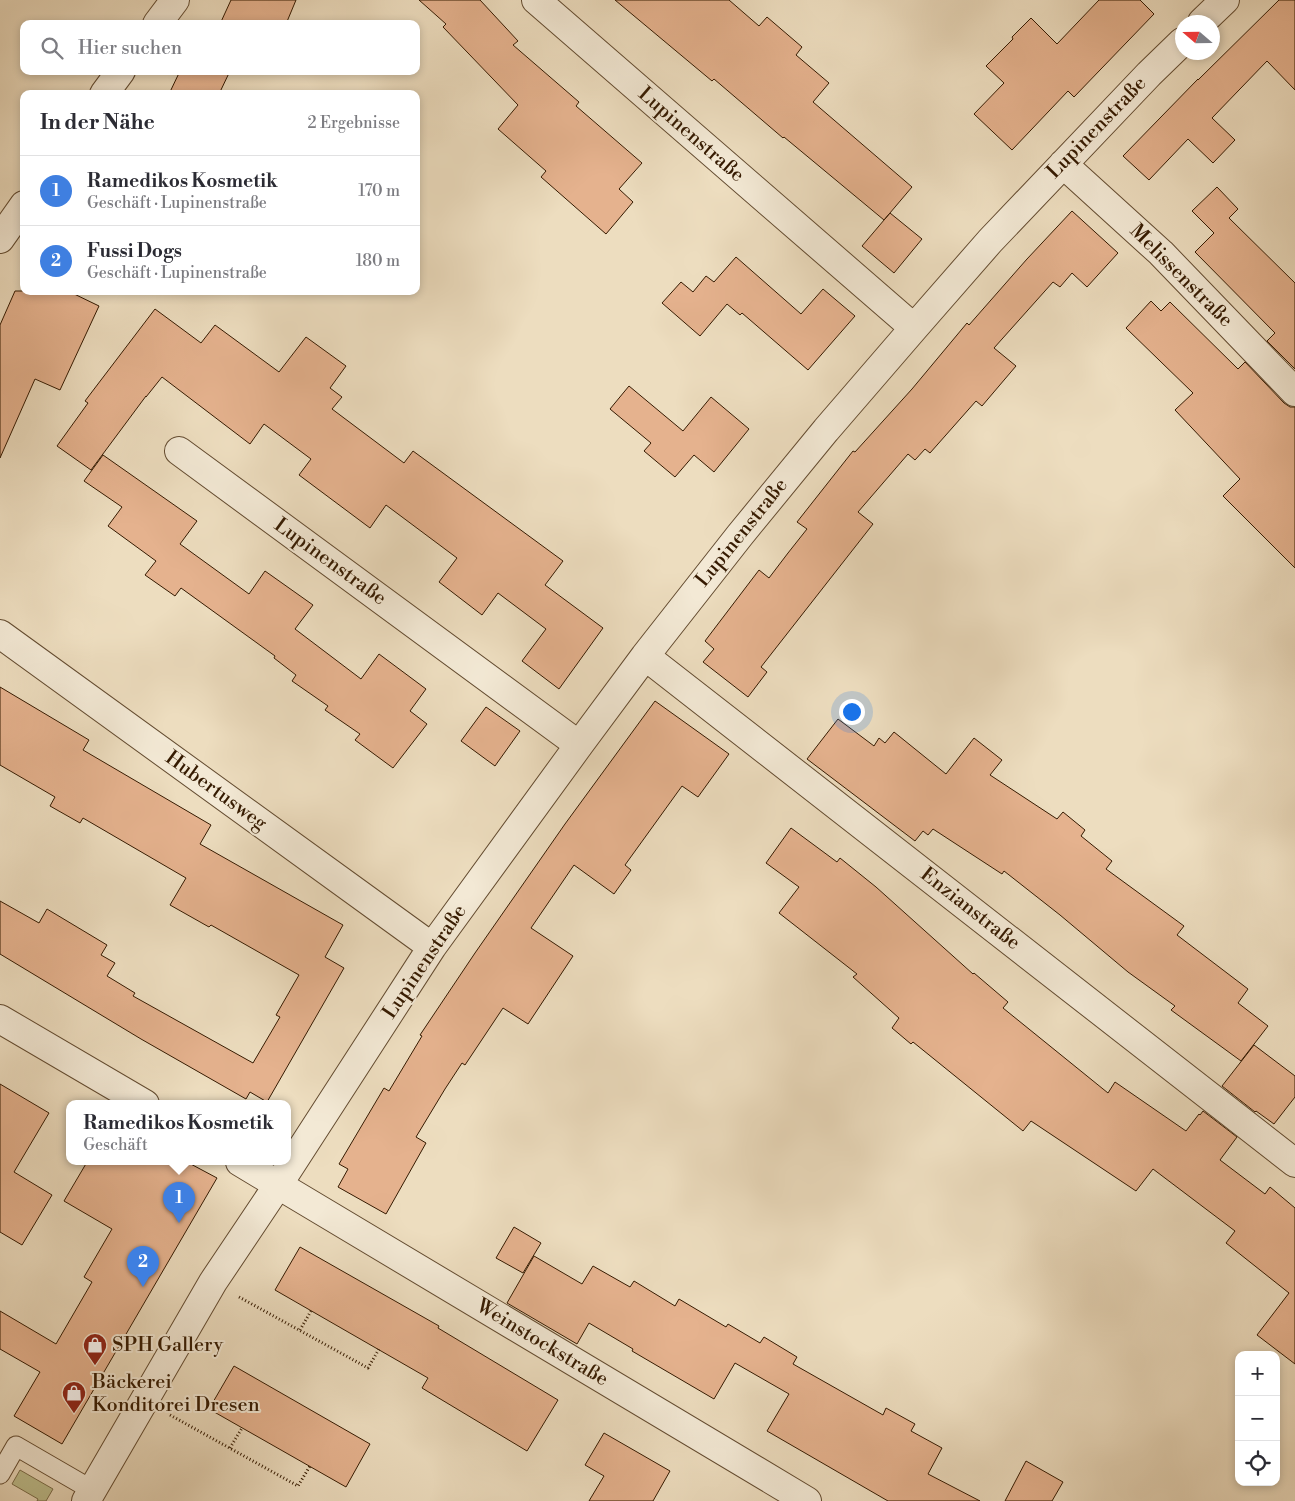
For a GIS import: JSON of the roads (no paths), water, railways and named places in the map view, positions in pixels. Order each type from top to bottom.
[{"type":"street","name":"Lupinenstraße","points":[[536,0],[914,328]]},
{"type":"street","points":[[1209,15],[1225,0]]},
{"type":"street","name":"Lupinenstraße","points":[[89,1496],[213,1282],[432,948],[645,656],[826,430],[914,328],[990,241],[1175,49]]},
{"type":"street","points":[[107,90],[118,75]]},
{"type":"street","name":"Melissenstraße","points":[[1063,164],[1161,253],[1295,392]]},
{"type":"street","points":[[0,239],[20,211]]},
{"type":"street","name":"Lupinenstraße","points":[[179,451],[579,745]]},
{"type":"street","name":"Hubertusweg","points":[[0,634],[432,948]]},
{"type":"street","name":"Enzianstraße","points":[[645,656],[1295,1163]]},
{"type":"street","points":[[0,1019],[138,1100]]},
{"type":"street","points":[[245,1165],[278,1185]]},
{"type":"street","name":"Weinstockstraße","points":[[278,1185],[807,1501]]},
{"type":"lane","points":[[0,1474],[16,1446],[89,1496]]},
{"type":"place","name":"Ramedikos Kosmetik","points":[[179,1223]]},
{"type":"place","name":"Fussi Dogs","points":[[143,1287]]},
{"type":"place","name":"SPH Gallery","points":[[95,1366]]},
{"type":"place","name":"Bäckerei Konditorei Dresen","points":[[74,1414]]}]
